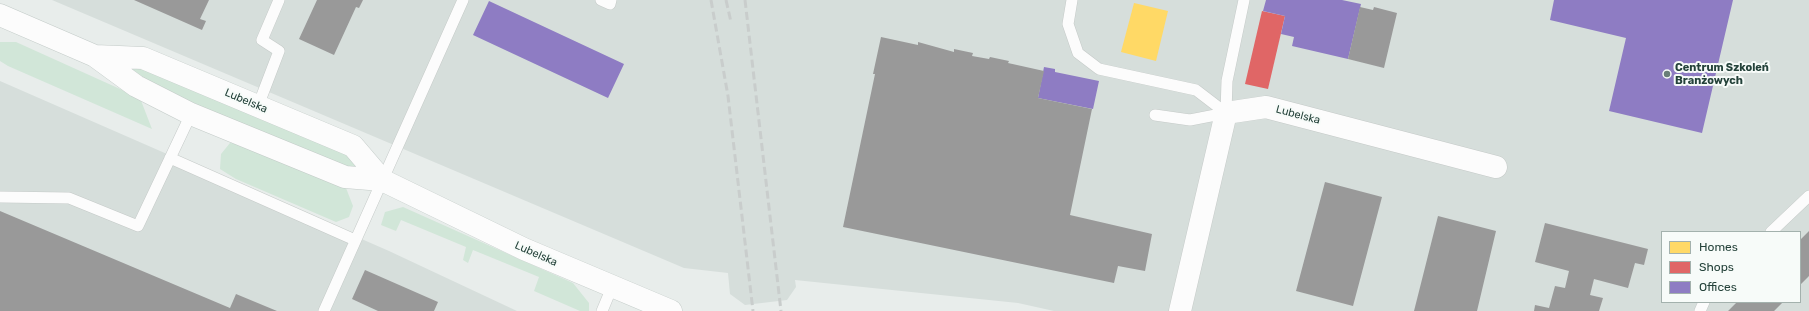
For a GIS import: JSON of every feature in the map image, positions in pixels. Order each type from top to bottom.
[{"type":"street","name":"Lubelska","points":[[0,15],[94,56],[136,86],[191,114],[345,177],[382,180],[524,249],[672,311]]},
{"type":"street","name":"Lubelska","points":[[94,56],[143,58],[353,146],[382,180]]},
{"type":"street","name":"Lubelska","points":[[1226,113],[1266,107],[1496,167]]},
{"type":"street","points":[[1180,311],[1226,113]]},
{"type":"lane","points":[[258,106],[280,51],[262,40],[279,0]]},
{"type":"lane","points":[[324,311],[463,0]]},
{"type":"lane","points":[[601,0],[610,4],[611,0]]},
{"type":"lane","points":[[1072,0],[1068,24],[1078,53],[1099,69],[1196,90],[1226,113]]},
{"type":"lane","points":[[1226,113],[1227,81],[1244,0]]},
{"type":"lane","points":[[1154,115],[1190,120],[1226,113]]},
{"type":"lane","points":[[0,197],[69,198],[138,226],[191,114]]},
{"type":"lane","points":[[170,158],[355,240]]},
{"type":"lane","points":[[1772,231],[1809,196]]},
{"type":"lane","points":[[602,311],[612,287]]},
{"type":"shaded area","points":[[52,0],[1809,0],[1809,311],[1054,311],[1018,303],[795,280],[796,287],[787,300],[745,305],[730,294],[728,273],[684,268]]},
{"type":"shaded area","points":[[0,81],[389,251],[517,311],[0,311]]},
{"type":"green space","points":[[0,42],[16,42],[140,98],[152,129],[8,66],[0,61]]},
{"type":"green space","points":[[132,61],[347,152],[361,169],[346,169],[135,80],[118,64]]},
{"type":"green space","points":[[230,143],[255,146],[346,188],[353,206],[349,217],[336,222],[236,179],[220,169],[221,154]]},
{"type":"green space","points":[[403,207],[573,283],[589,303],[589,311],[580,311],[534,291],[539,277],[473,250],[468,263],[463,260],[466,247],[401,220],[396,231],[381,225],[385,212]]},
{"type":"building: Homes","points":[[1134,3],[1168,11],[1156,61],[1121,52]]},
{"type":"building: Shops","points":[[1262,11],[1285,16],[1268,89],[1245,84]]},
{"type":"building: Offices","points":[[1266,0],[1342,0],[1361,4],[1348,59],[1292,46],[1294,37],[1281,34],[1285,16],[1263,11]]},
{"type":"building: Offices","name":"Centrum Szkoleń Branżowych","points":[[1554,0],[1733,0],[1702,133],[1609,111],[1626,38],[1550,20]]},
{"type":"building: Offices","points":[[489,1],[624,64],[608,98],[473,35]]},
{"type":"building: Offices","points":[[1044,67],[1055,69],[1055,72],[1099,81],[1093,109],[1038,98]]},
{"type":"building: Industry","points":[[134,0],[209,0],[200,19],[206,21],[202,30]]},
{"type":"building: Industry","points":[[317,0],[363,0],[359,8],[356,7],[334,55],[299,39]]},
{"type":"building: Industry","points":[[1360,7],[1373,10],[1374,7],[1397,13],[1384,68],[1348,59]]},
{"type":"building: Industry","points":[[881,37],[918,45],[918,42],[954,52],[954,49],[973,53],[972,56],[989,59],[990,57],[1009,61],[1008,63],[1044,71],[1038,98],[1092,109],[1070,215],[1152,234],[1145,271],[1118,266],[1114,283],[843,227],[875,74],[873,74]]},
{"type":"building: Industry","points":[[1325,182],[1382,197],[1353,306],[1296,291]]},
{"type":"building: Industry","points":[[0,211],[230,308],[236,294],[277,311],[0,311]]},
{"type":"building: Industry","points":[[1438,216],[1496,231],[1477,311],[1414,311]]},
{"type":"building: Industry","points":[[1545,223],[1648,249],[1644,265],[1635,263],[1628,288],[1594,279],[1590,295],[1603,298],[1599,311],[1534,311],[1535,305],[1549,308],[1555,286],[1565,288],[1569,271],[1535,262]]},
{"type":"building: Industry","points":[[1809,231],[1809,276],[1801,284],[1801,239]]},
{"type":"building: Industry","points":[[365,270],[438,302],[434,311],[378,311],[352,299]]},
{"type":"building: Industry","points":[[1736,303],[1782,303],[1774,311],[1728,311]]},
{"type":"railway","points":[[711,0],[728,96],[753,311]]},
{"type":"railway","points":[[726,0],[731,22]]},
{"type":"railway","points":[[745,0],[781,311]]},
{"type":"place","name":"Centrum Szkoleń Branżowych","points":[[1667,74]]}]
